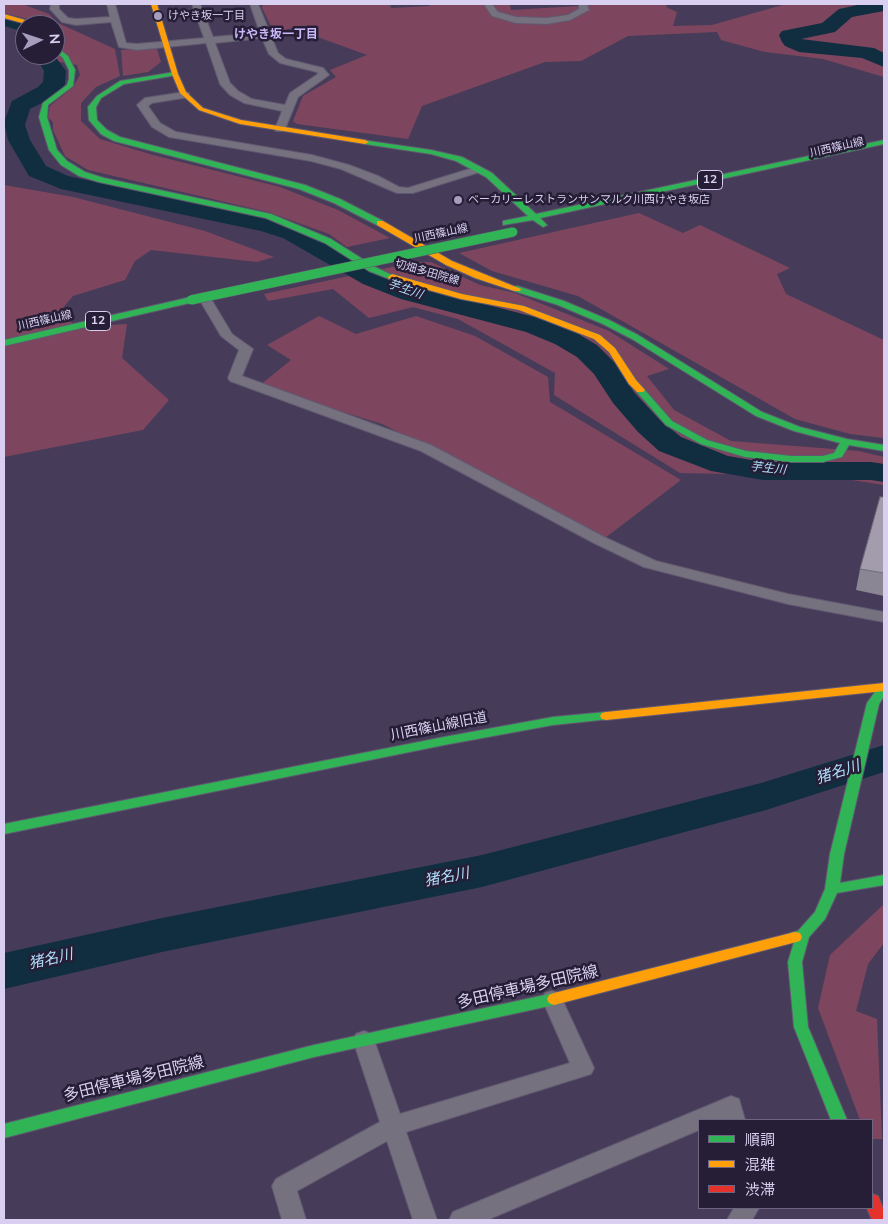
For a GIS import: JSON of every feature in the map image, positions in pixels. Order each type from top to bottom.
[{"type":"main road","points":[[154,4],[175,74],[185,95],[201,109],[225,118],[280,129],[431,152],[459,159],[489,175],[539,221]]},
{"type":"main road","name":"切畑多田院線","points":[[65,56],[72,70],[70,86],[45,104],[43,117],[53,150],[64,162],[82,174],[268,216],[328,241],[372,269],[386,275],[461,296],[521,308],[575,327],[597,337],[612,350],[632,382],[668,422],[704,442],[745,454],[791,459],[823,459],[838,455],[846,442]]},
{"type":"main road","points":[[175,74],[122,82],[99,97],[92,107],[93,120],[104,132],[117,139],[302,187],[337,201],[365,214],[449,263],[478,276],[561,303],[628,333],[759,414],[797,429],[846,442],[884,448]]},
{"type":"main road","name":"川西篠山線","points":[[4,333],[195,296],[510,228],[884,142]]},
{"type":"main road","name":"川西篠山線","points":[[539,221],[884,150]]},
{"type":"main road","name":"川西篠山線","points":[[4,343],[195,296]]},
{"type":"main road","points":[[839,1119],[801,1027],[795,962],[803,935],[820,915],[832,889],[837,854],[873,703],[884,687]]},
{"type":"main road","name":"川西篠山線旧道","points":[[4,829],[444,740],[553,721],[884,687]]},
{"type":"main road","points":[[832,889],[884,880]]},
{"type":"main road","name":"多田停車場多田院線","points":[[4,1131],[314,1051],[552,1000],[803,935]]},
{"type":"main road","points":[[873,1203],[880,1220]]},
{"type":"street","points":[[55,4],[55,9],[65,20],[76,22],[115,19]]},
{"type":"street","points":[[111,4],[122,45],[137,47],[266,35]]},
{"type":"street","points":[[196,4],[225,84],[234,93],[248,101],[267,106],[288,108]]},
{"type":"street","points":[[254,4],[274,54],[297,65],[320,70],[324,75],[294,95],[280,129]]},
{"type":"street","points":[[488,4],[495,14],[516,20],[547,21],[570,17],[584,10],[583,4]]},
{"type":"street","points":[[185,95],[149,100],[142,105],[156,125],[173,135],[312,158],[345,167],[374,178],[397,190],[409,191],[478,169]]},
{"type":"street","points":[[195,296],[227,336],[246,348],[235,378],[426,448],[599,540],[650,564],[788,599],[884,617]]},
{"type":"street","points":[[788,599],[884,610]]},
{"type":"street","points":[[294,1220],[284,1186],[393,1126],[583,1068],[552,1000]]},
{"type":"street","points":[[364,1040],[425,1220]]},
{"type":"street","points":[[701,1119],[732,1106],[734,1119]]},
{"type":"street","points":[[461,1220],[698,1120]]},
{"type":"street","points":[[739,1220],[746,1209]]},
{"type":"shaded area","points":[[4,4],[22,4],[50,15],[15,16],[4,13]]},
{"type":"shaded area","points":[[263,4],[390,4],[391,8],[429,6],[429,4],[510,4],[511,10],[578,6],[578,4],[665,4],[668,8],[677,12],[673,26],[712,25],[786,4],[884,4],[884,77],[823,59],[765,52],[721,40],[717,32],[628,36],[581,61],[545,62],[422,106],[408,139],[297,124],[293,121],[303,96],[336,77],[330,70],[367,55],[293,28],[274,32],[262,8]]},
{"type":"shaded area","points":[[65,26],[115,49],[120,76],[96,87],[81,103],[81,121],[100,139],[153,155],[280,187],[338,210],[390,238],[347,247],[329,234],[268,212],[88,170],[65,156],[53,130],[53,122],[48,117],[50,106],[73,87],[80,75],[77,65],[65,63]]},
{"type":"shaded area","points":[[153,47],[157,49],[161,62],[148,72],[123,76],[121,50]]},
{"type":"shaded area","points":[[4,185],[73,197],[205,231],[274,257],[257,262],[151,250],[135,261],[125,280],[73,296],[61,310],[75,327],[127,324],[122,358],[169,400],[143,430],[4,457]]},
{"type":"shaded area","points":[[639,213],[683,233],[700,225],[790,268],[777,274],[786,294],[884,340],[884,438],[850,434],[795,419],[578,296],[492,271],[459,253]]},
{"type":"shaded area","points":[[415,262],[431,262],[480,285],[515,293],[609,331],[669,369],[647,376],[674,410],[731,441],[859,451],[884,457],[884,485],[826,476],[680,473],[554,395],[555,373],[458,319],[413,307],[369,318],[333,289],[268,301],[264,294]]},
{"type":"shaded area","points":[[319,316],[356,334],[416,316],[475,336],[548,377],[550,402],[681,480],[605,538],[382,424],[259,386],[291,360],[267,345]]},
{"type":"shaded area","points":[[884,905],[884,943],[868,964],[856,1011],[877,1019],[882,1139],[873,1139],[873,1119],[860,1119],[818,1008],[830,955]]},
{"type":"building","points":[[880,497],[884,497],[884,573],[860,569]]},
{"type":"waterway","points":[[884,5],[846,13],[828,28],[789,35],[792,42],[799,46],[867,52],[884,61]]},
{"type":"waterway","name":"芋生川","points":[[4,20],[15,23]]},
{"type":"waterway","name":"芋生川","points":[[51,65],[55,71],[54,84],[46,92],[20,106],[14,125],[19,140],[37,171],[61,182],[267,225],[292,233],[372,278],[410,293],[536,326],[565,338],[587,351],[605,369],[623,397],[649,426],[670,444],[722,464],[763,471],[871,471],[884,473]]},
{"type":"waterway","name":"猪名川","points":[[4,971],[162,935],[482,871],[766,796],[884,758]]},
{"type":"traffic: fast","points":[[65,56],[72,70],[70,86],[45,104],[43,117],[53,150],[64,163],[82,174],[102,180],[268,216],[328,241],[372,269],[392,277]]},
{"type":"traffic: fast","points":[[175,74],[122,82],[99,97],[92,107],[93,120],[104,132],[117,139],[302,187],[337,201],[380,223]]},
{"type":"traffic: fast","points":[[365,142],[431,152],[459,159],[489,175],[543,225]]},
{"type":"traffic: fast","points":[[506,223],[884,142]]},
{"type":"traffic: fast","points":[[191,300],[513,232]]},
{"type":"traffic: fast","points":[[517,289],[561,303],[606,322],[635,337],[759,414],[797,429],[846,442],[884,448]]},
{"type":"traffic: fast","points":[[4,343],[191,300]]},
{"type":"traffic: fast","points":[[640,390],[669,423],[704,442],[745,454],[791,459],[823,459],[838,455],[846,442]]},
{"type":"traffic: fast","points":[[795,937],[803,935],[820,915],[832,889],[837,854],[873,703],[884,688]]},
{"type":"traffic: fast","points":[[4,829],[444,741],[553,721],[606,716]]},
{"type":"traffic: fast","points":[[832,889],[884,880]]},
{"type":"traffic: fast","points":[[803,935],[795,962],[801,1027],[839,1119]]},
{"type":"traffic: fast","points":[[4,1131],[314,1051],[554,999]]},
{"type":"traffic: slow","points":[[154,4],[175,74],[183,93],[201,109],[240,122],[365,142]]},
{"type":"traffic: slow","points":[[4,16],[15,19]]},
{"type":"traffic: slow","points":[[380,223],[449,263],[478,276],[517,289]]},
{"type":"traffic: slow","points":[[392,277],[461,296],[521,308],[597,337],[612,350],[632,382],[640,390]]},
{"type":"traffic: slow","points":[[606,716],[884,687]]},
{"type":"traffic: slow","points":[[554,999],[795,937]]},
{"type":"traffic: jam","points":[[873,1203],[880,1220]]},
{"type":"place","name":"けやき坂一丁目","points":[[158,16]]},
{"type":"place","name":"ベーカリーレストランサンマルク川西けやき坂店","points":[[458,200]]},
{"type":"district","name":"けやき坂一丁目","points":[[276,35]]}]
